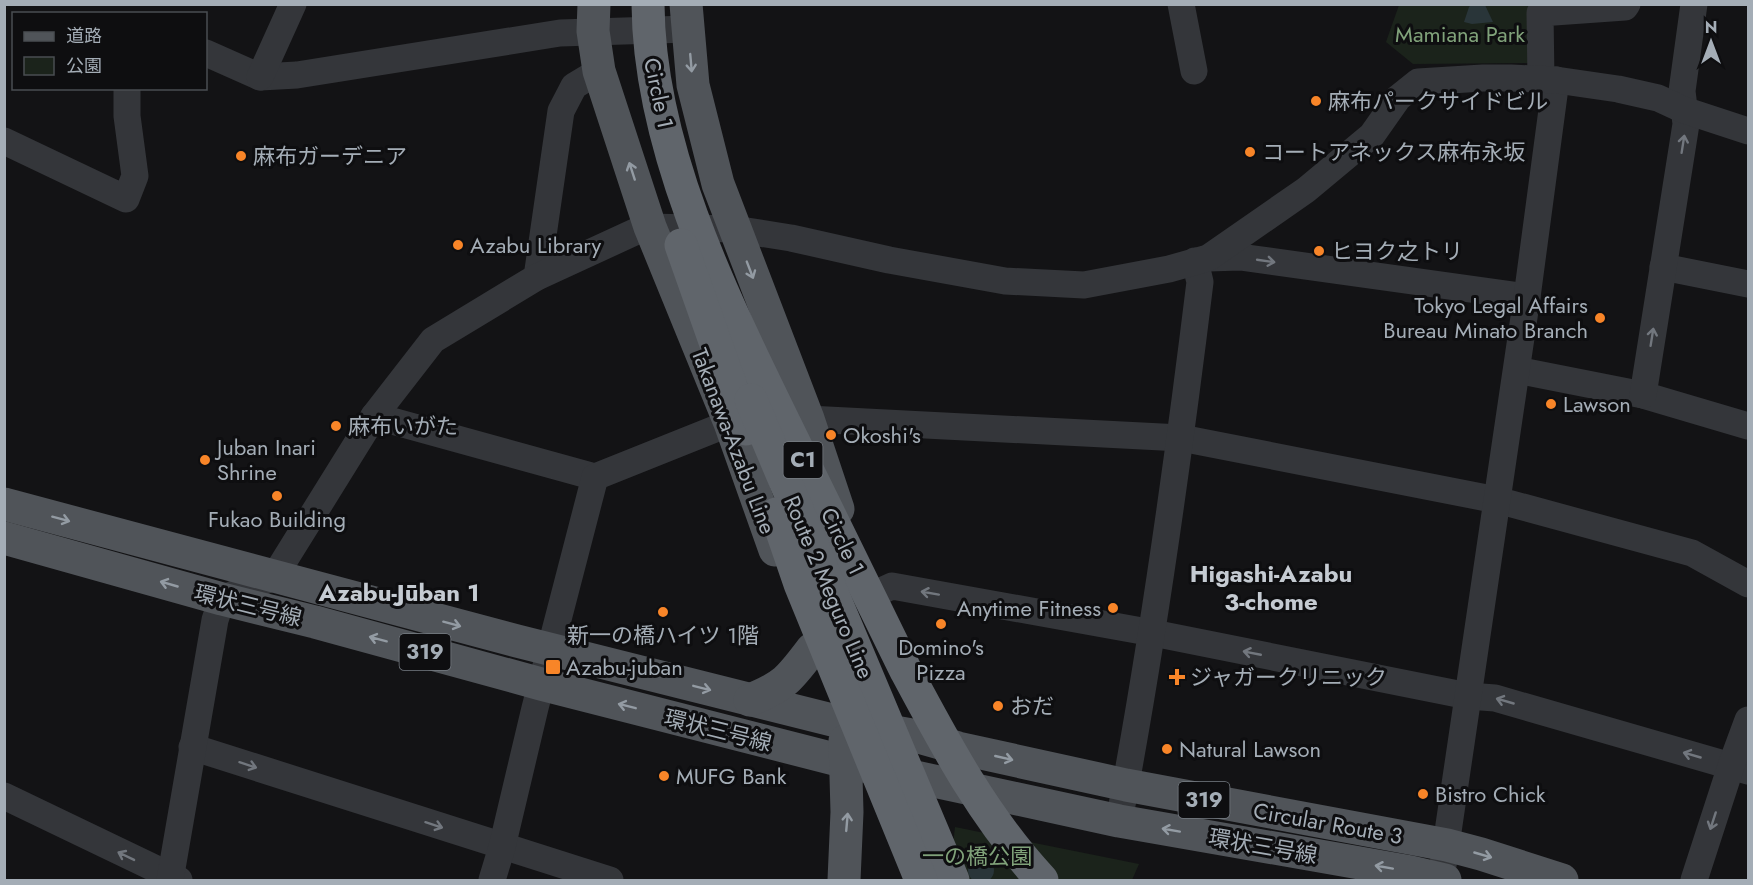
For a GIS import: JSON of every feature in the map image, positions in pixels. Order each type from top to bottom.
[{"type":"highway","name":"Circle 1","points":[[634,4],[636,50],[641,81],[663,177],[687,243],[750,381],[894,673],[971,810],[1007,859],[1027,880]]},
{"type":"highway","name":"Circle 1","points":[[648,4],[650,48],[656,85],[678,171],[708,256],[735,321],[905,669],[933,720],[984,809],[1016,853],[1042,880]]},
{"type":"highway","name":"Route 2 Meguro Line","points":[[650,48],[657,106],[677,194],[716,312],[823,575],[952,880]]},
{"type":"highway","name":"Route 2 Meguro Line","points":[[663,177],[680,242],[800,584],[921,880]]},
{"type":"main road","points":[[687,17],[693,85],[718,184],[808,420],[868,597],[896,664],[910,714],[913,777],[902,880]]},
{"type":"main road","name":"Takanawa-Azabu Line","points":[[594,18],[599,71],[650,227],[730,423],[812,650],[844,723],[848,812],[843,880]]},
{"type":"main road","name":"環状三号線","points":[[4,504],[550,650],[844,723]]},
{"type":"main road","name":"環状三号線","points":[[4,538],[541,684],[846,762],[1119,821],[1411,872],[1443,880]]},
{"type":"main road","points":[[750,700],[773,691],[790,679],[812,650]]},
{"type":"main road","name":"Circular Route 3","points":[[844,723],[912,735],[958,748],[1126,785],[1447,845],[1563,880]]},
{"type":"street","points":[[260,76],[293,4]]},
{"type":"street","points":[[1181,4],[1194,71]]},
{"type":"street","points":[[1443,880],[1527,297],[1549,80],[1541,9],[1624,7],[1627,4]]},
{"type":"street","points":[[1643,395],[1686,124],[1682,91],[1694,4]]},
{"type":"street","points":[[207,53],[260,76],[297,75],[560,33],[594,18],[687,17]]},
{"type":"street","points":[[537,277],[561,111],[574,86],[599,71]]},
{"type":"street","points":[[1201,259],[1306,189],[1372,135],[1398,98],[1418,82],[1483,78],[1549,80],[1658,98],[1684,110],[1749,131]]},
{"type":"street","points":[[4,141],[126,199],[135,176],[127,116],[127,90]]},
{"type":"street","points":[[4,796],[173,879],[192,747],[214,620],[222,599],[274,578],[374,416],[433,340],[537,277],[621,237],[650,227],[734,229],[791,238],[889,260],[1005,281],[1084,285],[1169,269],[1201,259],[1240,257],[1527,297]]},
{"type":"street","points":[[1119,821],[1153,633],[1181,438],[1201,259]]},
{"type":"street","points":[[1663,267],[1749,285]]},
{"type":"street","points":[[1517,370],[1643,395],[1749,426]]},
{"type":"street","points":[[374,416],[595,477],[730,423]]},
{"type":"street","points":[[808,420],[1181,438],[1497,500],[1692,553],[1749,584]]},
{"type":"street","points":[[492,880],[595,477]]},
{"type":"street","points":[[868,597],[892,586],[1153,633],[1468,696],[1495,698],[1740,768]]},
{"type":"street","points":[[1694,880],[1740,768],[1749,720]]},
{"type":"street","points":[[192,747],[610,880]]},
{"type":"green space","name":"Mamiana Park","points":[[1399,5],[1535,5],[1533,63],[1413,64],[1386,42]]},
{"type":"green space","name":"一の橋公園","points":[[955,827],[1139,864],[1132,880],[949,880]]},
{"type":"shaded area","points":[[1472,4],[1485,5],[1493,22],[1472,24],[1464,22]]},
{"type":"shaded area","points":[[981,857],[990,861],[994,870],[990,879],[981,883],[972,879],[968,870],[972,861]]},
{"type":"place","name":"麻布パークサイドビル","points":[[1316,101]]},
{"type":"place","name":"コートアネックス麻布永坂","points":[[1250,152]]},
{"type":"place","name":"麻布ガーデニア","points":[[241,156]]},
{"type":"place","name":"Azabu Library","points":[[458,245]]},
{"type":"place","name":"ヒヨク之トリ","points":[[1319,251]]},
{"type":"place","name":"Tokyo Legal Affairs Bureau Minato Branch","points":[[1600,318]]},
{"type":"place","name":"Lawson","points":[[1551,404]]},
{"type":"place","name":"麻布いがた","points":[[336,426]]},
{"type":"place","name":"Okoshi's","points":[[831,435]]},
{"type":"place","name":"Juban Inari Shrine","points":[[205,460]]},
{"type":"place","name":"Fukao Building","points":[[277,496]]},
{"type":"place","name":"Anytime Fitness","points":[[1113,608]]},
{"type":"place","name":"新一の橋ハイツ 1階","points":[[663,612]]},
{"type":"place","name":"Domino's Pizza","points":[[941,624]]},
{"type":"place","name":"Azabu-juban","points":[[553,667]]},
{"type":"place","name":"ジャガークリニック","points":[[1177,677]]},
{"type":"place","name":"おだ","points":[[998,706]]},
{"type":"place","name":"Natural Lawson","points":[[1167,749]]},
{"type":"place","name":"MUFG Bank","points":[[664,776]]},
{"type":"place","name":"Bistro Chick","points":[[1423,794]]},
{"type":"district","name":"Higashi-Azabu 3-chome","points":[[1271,588]]},
{"type":"district","name":"Azabu-Jūban 1","points":[[399,593]]}]
